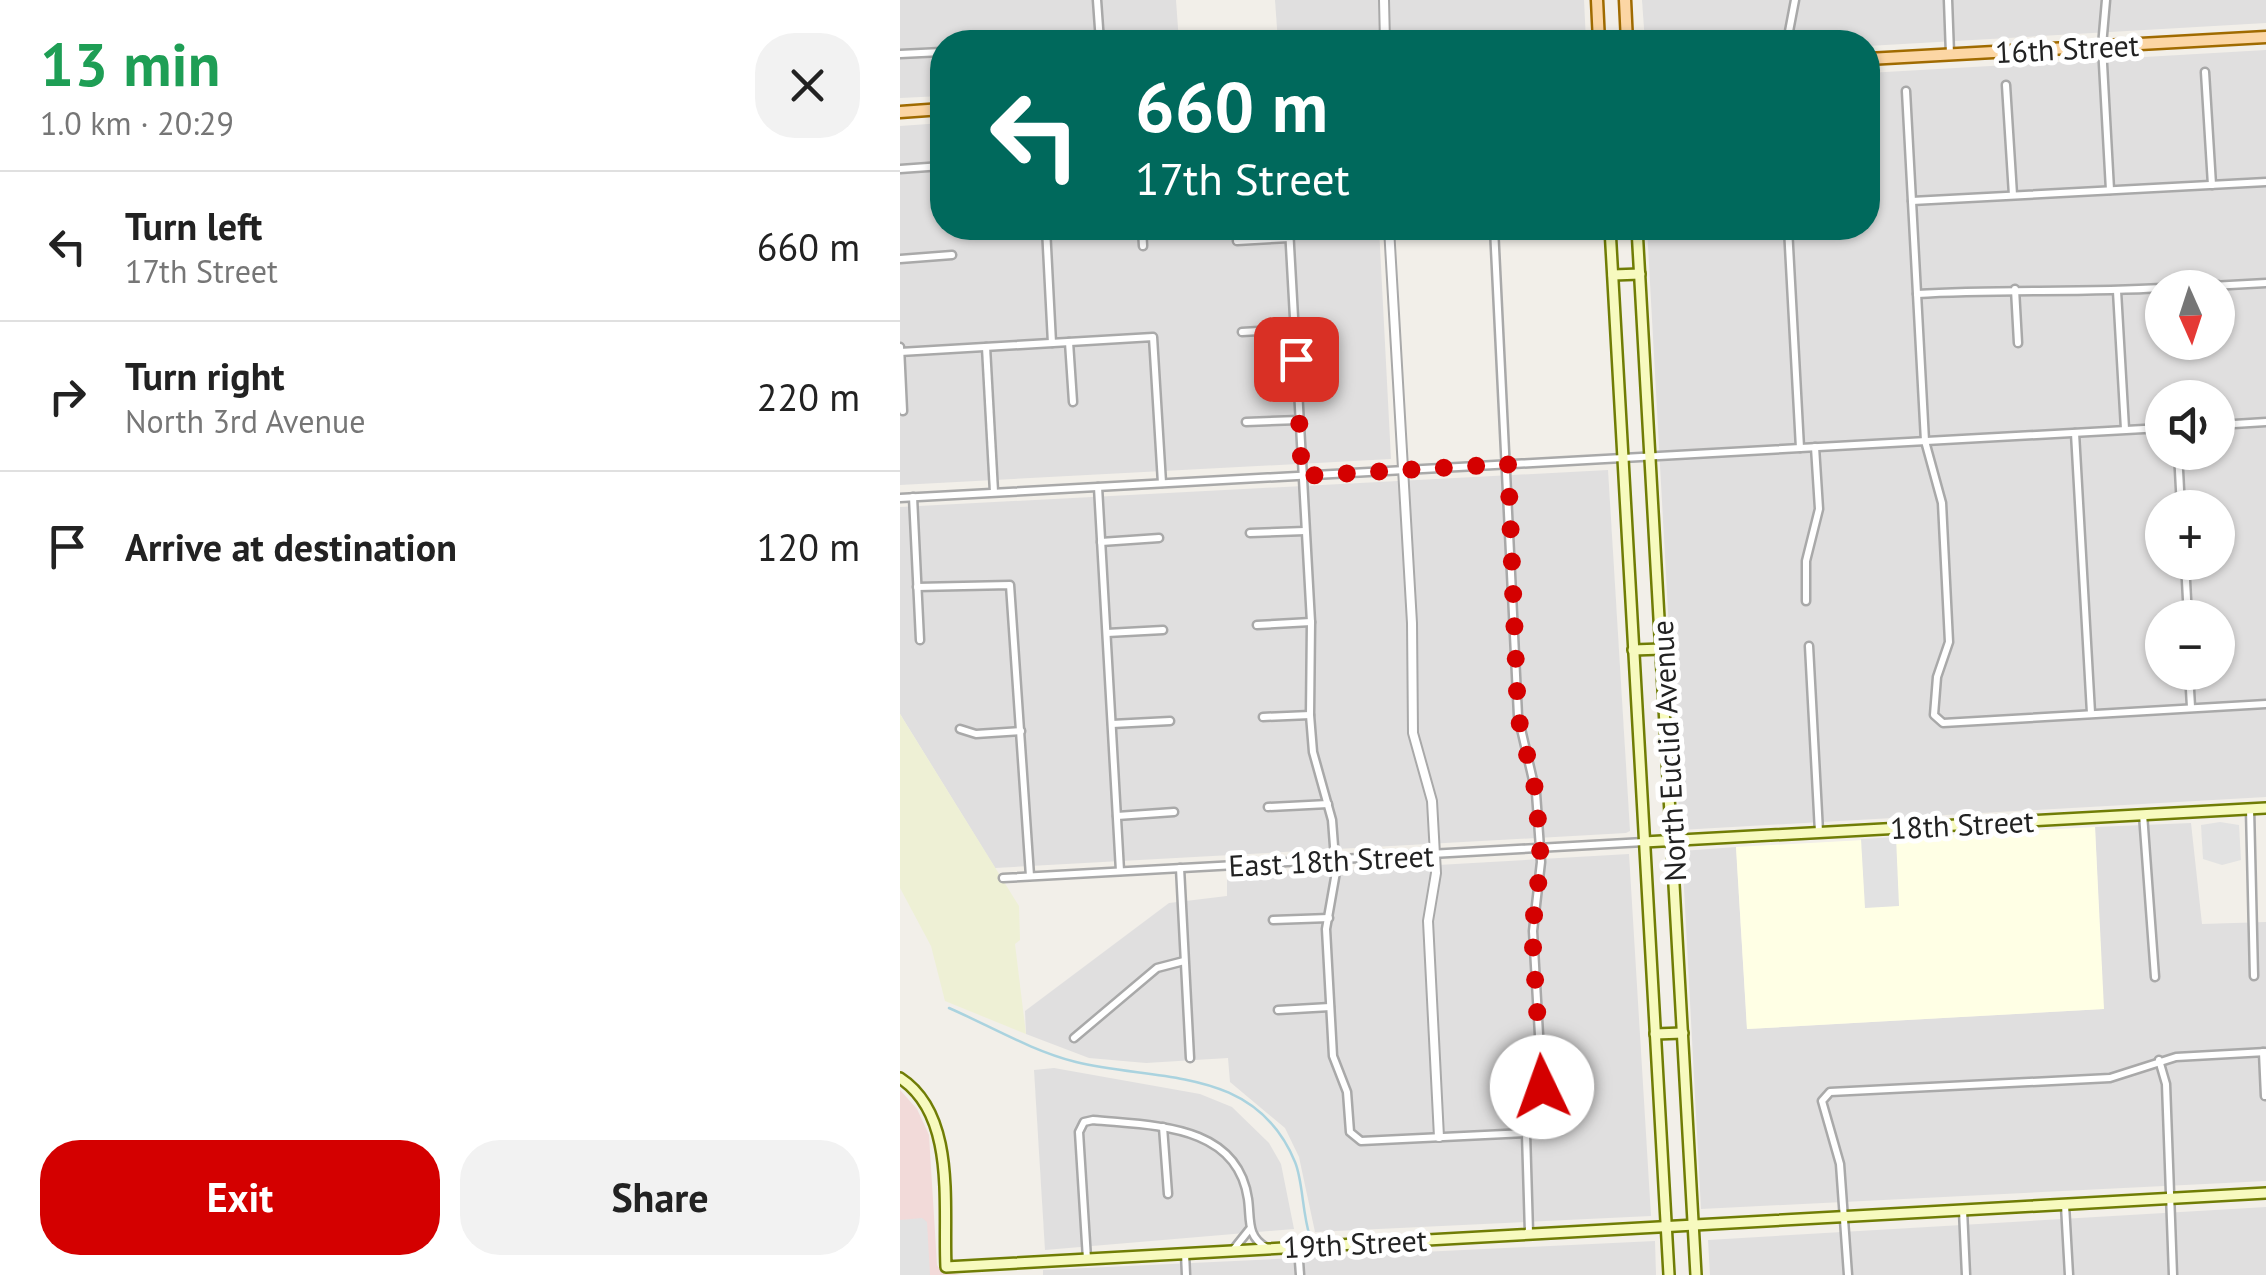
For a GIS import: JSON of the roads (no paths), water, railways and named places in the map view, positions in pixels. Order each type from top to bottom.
[{"type":"main road","points":[[1597,0],[1598,30]]},
{"type":"main road","points":[[1624,0],[1626,30]]},
{"type":"main road","name":"16th Street","points":[[1880,58],[2266,37]]},
{"type":"main road","points":[[900,112],[930,111]]},
{"type":"main road","name":"North Euclid Avenue","points":[[1611,240],[1670,1275]]},
{"type":"main road","name":"North Euclid Avenue","points":[[1639,240],[1696,1275]]},
{"type":"main road","points":[[1613,275],[1640,274]]},
{"type":"main road","points":[[1634,650],[1662,649]]},
{"type":"main road","name":"18th Street","points":[[1659,841],[2266,808]]},
{"type":"main road","name":"East 18th Street","points":[[1644,842],[1659,841]]},
{"type":"main road","points":[[1655,1034],[1683,1033]]},
{"type":"main road","name":"19th Street","points":[[900,1078],[920,1096],[938,1134],[946,1267],[2266,1194]]},
{"type":"street","points":[[1097,0],[1100,30]]},
{"type":"street","points":[[1384,0],[1385,30]]},
{"type":"street","points":[[1789,30],[1795,0]]},
{"type":"street","points":[[1948,0],[1950,55]]},
{"type":"street","points":[[2106,0],[2102,46],[2110,190]]},
{"type":"street","points":[[900,54],[930,53]]},
{"type":"street","points":[[2205,72],[2212,185]]},
{"type":"street","points":[[2006,85],[2012,196]]},
{"type":"street","points":[[1906,91],[1925,441],[1942,503],[1950,642],[1937,677],[1933,708],[1942,723],[2266,704]]},
{"type":"street","points":[[900,169],[930,167]]},
{"type":"street","points":[[1912,202],[2266,182]]},
{"type":"street","points":[[1047,240],[1052,343]]},
{"type":"street","points":[[1143,240],[1143,246]]},
{"type":"street","points":[[1290,240],[1312,622],[1310,715],[1313,752],[1328,804],[1335,860],[1329,918],[1333,1056],[1347,1092],[1353,1138],[1361,1142],[1526,1133]]},
{"type":"street","points":[[1390,240],[1412,623],[1413,733],[1432,801],[1435,854],[1428,921],[1439,1137]]},
{"type":"street","points":[[1495,240],[1518,716],[1536,793],[1540,848],[1541,879],[1532,931],[1542,1087],[1526,1133],[1529,1233]]},
{"type":"street","points":[[1789,240],[1800,448]]},
{"type":"street","points":[[900,259],[952,255]]},
{"type":"street","points":[[2235,284],[2266,283]]},
{"type":"street","points":[[1917,294],[2015,289],[2062,294],[2145,289]]},
{"type":"street","points":[[2015,289],[2018,343]]},
{"type":"street","points":[[2116,291],[2125,430]]},
{"type":"street","points":[[1242,332],[1294,328]]},
{"type":"street","points":[[903,410],[900,349],[1153,337],[1162,483]]},
{"type":"street","points":[[1069,342],[1073,402]]},
{"type":"street","points":[[986,347],[994,492]]},
{"type":"street","points":[[1246,422],[1299,420]]},
{"type":"street","points":[[2235,424],[2266,422]]},
{"type":"street","points":[[900,498],[2145,429]]},
{"type":"street","points":[[2076,432],[2092,713]]},
{"type":"street","points":[[1806,602],[1806,561],[1819,509],[1815,447]]},
{"type":"street","points":[[1098,487],[1120,871]]},
{"type":"street","points":[[912,497],[920,640]]},
{"type":"street","points":[[1250,533],[1306,531]]},
{"type":"street","points":[[1101,542],[1159,538]]},
{"type":"street","points":[[917,587],[1010,585],[1030,876]]},
{"type":"street","points":[[1256,625],[1312,622]]},
{"type":"street","points":[[1107,634],[1163,630]]},
{"type":"street","points":[[1809,646],[1820,832]]},
{"type":"street","points":[[2190,690],[2191,707]]},
{"type":"street","points":[[1263,717],[1310,715]]},
{"type":"street","points":[[1112,724],[1170,721]]},
{"type":"street","points":[[960,729],[976,734],[1021,732]]},
{"type":"street","points":[[1268,807],[1328,804]]},
{"type":"street","points":[[2250,809],[2254,976]]},
{"type":"street","points":[[1117,816],[1174,812]]},
{"type":"street","points":[[2142,814],[2155,977]]},
{"type":"street","name":"East 18th Street","points":[[1003,878],[1644,842]]},
{"type":"street","points":[[1180,868],[1190,1058]]},
{"type":"street","points":[[1274,920],[1329,918]]},
{"type":"street","points":[[1074,1038],[1156,968],[1184,961]]},
{"type":"street","points":[[1278,1010],[1330,1007]]},
{"type":"street","points":[[1848,1275],[1840,1164],[1823,1108],[1825,1095],[2110,1078],[2159,1060],[2264,1052],[2264,1096]]},
{"type":"street","points":[[2159,1060],[2166,1084],[2173,1275]]},
{"type":"street","points":[[1087,1259],[1079,1132],[1084,1122],[1193,1133],[1226,1154],[1244,1184],[1250,1228],[1268,1248]]},
{"type":"street","points":[[1163,1127],[1168,1194]]},
{"type":"street","points":[[2064,1205],[2069,1275]]},
{"type":"street","points":[[1963,1210],[1966,1275]]},
{"type":"street","points":[[1232,1250],[1250,1228]]},
{"type":"street","points":[[1298,1246],[1300,1275]]},
{"type":"street","points":[[1185,1254],[1186,1275]]},
{"type":"waterway","points":[[949,1008],[1060,1057],[1201,1083],[1255,1108],[1277,1131],[1295,1162],[1310,1237]]}]
